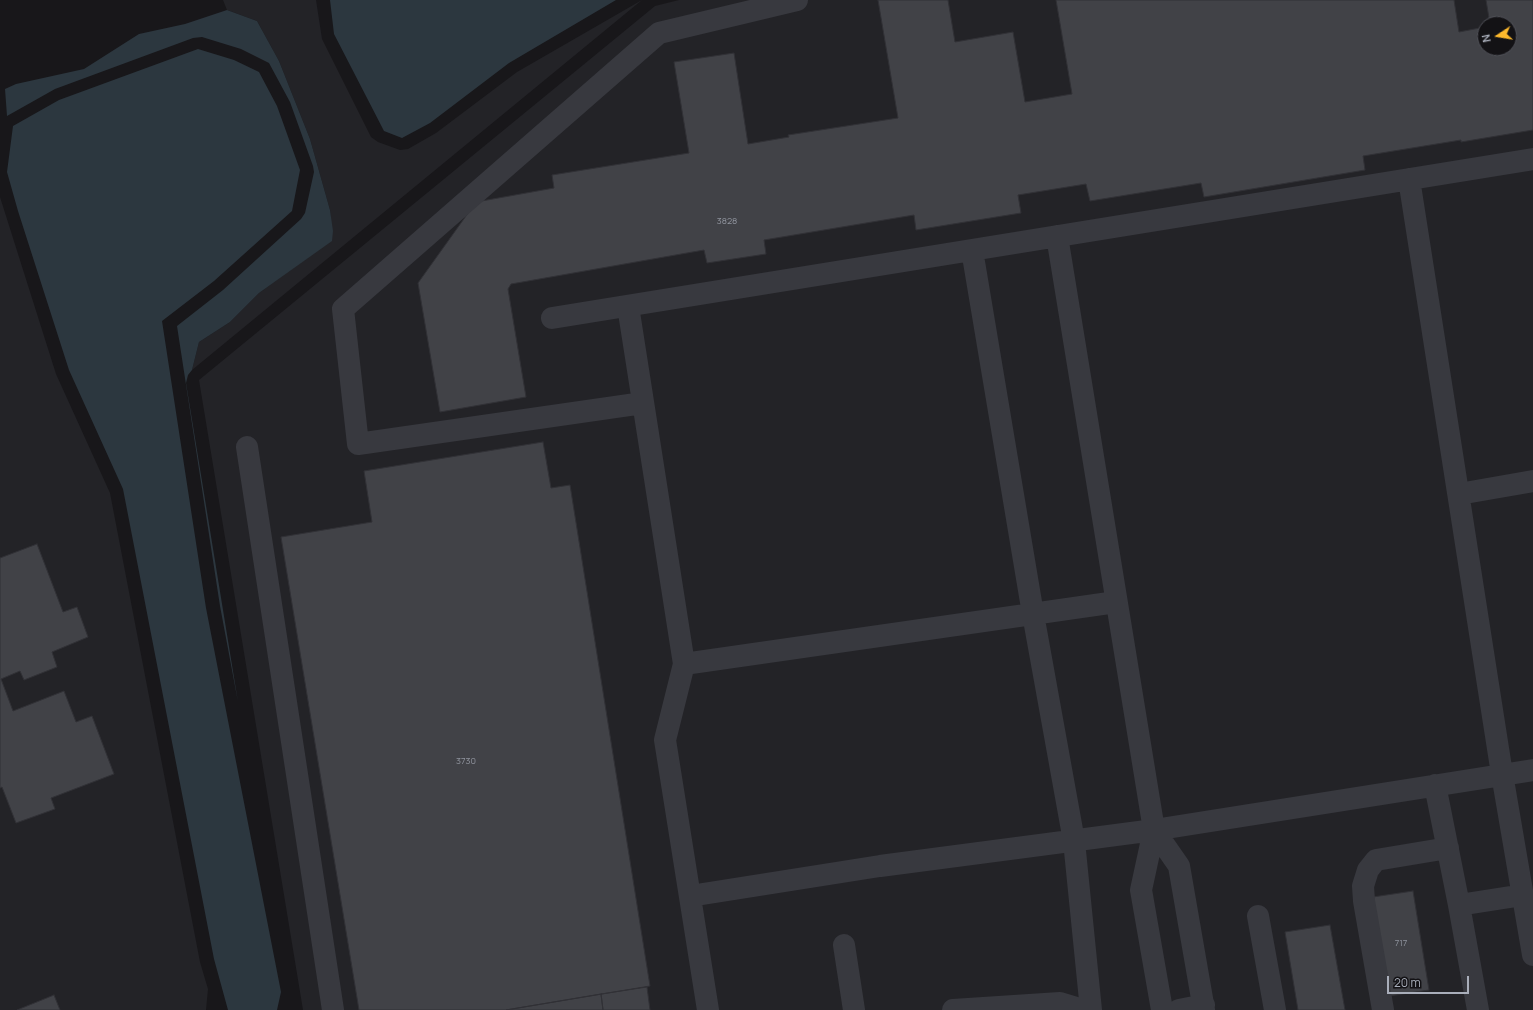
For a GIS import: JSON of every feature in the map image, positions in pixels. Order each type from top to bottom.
[{"type":"lane","points":[[643,403],[358,444],[343,309],[659,32],[797,0]]},
{"type":"lane","points":[[552,318],[1533,159]]},
{"type":"lane","points":[[1409,179],[1502,774],[1533,955]]},
{"type":"lane","points":[[1057,236],[1154,830],[1141,890],[1162,1010]]},
{"type":"lane","points":[[972,250],[1033,614],[1074,841],[1091,1010]]},
{"type":"lane","points":[[628,306],[684,664],[665,740],[708,1010]]},
{"type":"lane","points":[[246,447],[332,1010]]},
{"type":"lane","points":[[1459,494],[1533,481]]},
{"type":"lane","points":[[684,664],[1116,602]]},
{"type":"lane","points":[[690,896],[880,866],[1154,830],[1533,770]]},
{"type":"lane","points":[[1435,785],[1478,1010]]},
{"type":"lane","points":[[1154,830],[1179,866],[1204,1008],[1179,1010]]},
{"type":"lane","points":[[1383,1010],[1364,901],[1364,886],[1368,870],[1376,860],[1448,848]]},
{"type":"lane","points":[[1459,906],[1523,895]]},
{"type":"lane","points":[[1258,916],[1275,1010]]},
{"type":"lane","points":[[844,945],[854,1010]]},
{"type":"lane","points":[[953,1010],[1060,1003],[1083,1010]]},
{"type":"shaded area","points":[[223,0],[316,0],[322,39],[371,137],[378,142],[400,150],[408,149],[436,133],[517,72],[642,0],[192,370],[199,342],[230,322],[259,293],[332,240],[330,210],[310,139],[279,61],[257,21],[227,10]]},
{"type":"shaded area","points":[[330,0],[616,0],[509,63],[430,123],[402,138],[384,131],[334,34]]},
{"type":"shaded area","points":[[679,0],[1533,0],[1533,1010],[303,1010],[199,380],[655,6]]},
{"type":"shaded area","points":[[227,10],[257,21],[279,61],[310,139],[330,210],[333,231],[332,241],[259,293],[230,322],[199,342],[192,370],[188,375],[186,383],[238,702],[220,606],[177,326],[223,290],[301,219],[305,213],[314,172],[290,102],[269,63],[241,49],[202,37],[193,38],[55,89],[7,116],[5,89],[16,84],[84,69],[139,34],[185,24]]},
{"type":"shaded area","points":[[198,49],[234,60],[259,72],[277,106],[300,170],[292,211],[214,281],[162,321],[206,608],[281,992],[277,1010],[228,1010],[214,959],[123,489],[69,370],[7,172],[13,126],[59,100]]},
{"type":"shaded area","points":[[0,197],[56,374],[110,493],[200,962],[208,989],[206,1010],[0,1010]]},
{"type":"building","points":[[878,0],[948,0],[955,42],[1013,32],[1025,102],[1072,94],[1056,0],[1454,0],[1459,32],[1477,29],[1477,56],[1517,56],[1517,16],[1489,16],[1486,0],[1533,0],[1533,130],[1363,156],[1365,170],[1204,197],[1201,183],[1090,201],[1086,184],[1018,195],[1021,213],[916,230],[914,215],[764,240],[766,254],[707,263],[704,250],[511,284],[508,289],[526,397],[440,412],[418,283],[476,202],[554,188],[552,175],[689,153],[674,62],[734,53],[748,144],[789,137],[788,135],[898,118]]},
{"type":"building","points":[[543,442],[551,488],[570,485],[650,986],[506,1010],[359,1010],[281,537],[372,522],[364,471]]},
{"type":"building","points":[[37,544],[63,612],[77,607],[88,637],[52,652],[57,667],[24,680],[20,671],[1,679],[13,711],[64,691],[76,722],[92,716],[114,774],[51,798],[55,809],[16,823],[2,787],[0,788],[0,558]]},
{"type":"building","points":[[1413,891],[1429,990],[1389,996],[1373,897]]},
{"type":"building","points":[[1330,925],[1345,1010],[1298,1010],[1285,932]]},
{"type":"building","points":[[647,987],[650,1010],[603,1010],[601,994]]},
{"type":"building","points":[[601,994],[603,1010],[506,1010]]},
{"type":"building","points":[[54,995],[60,1010],[17,1010]]}]
